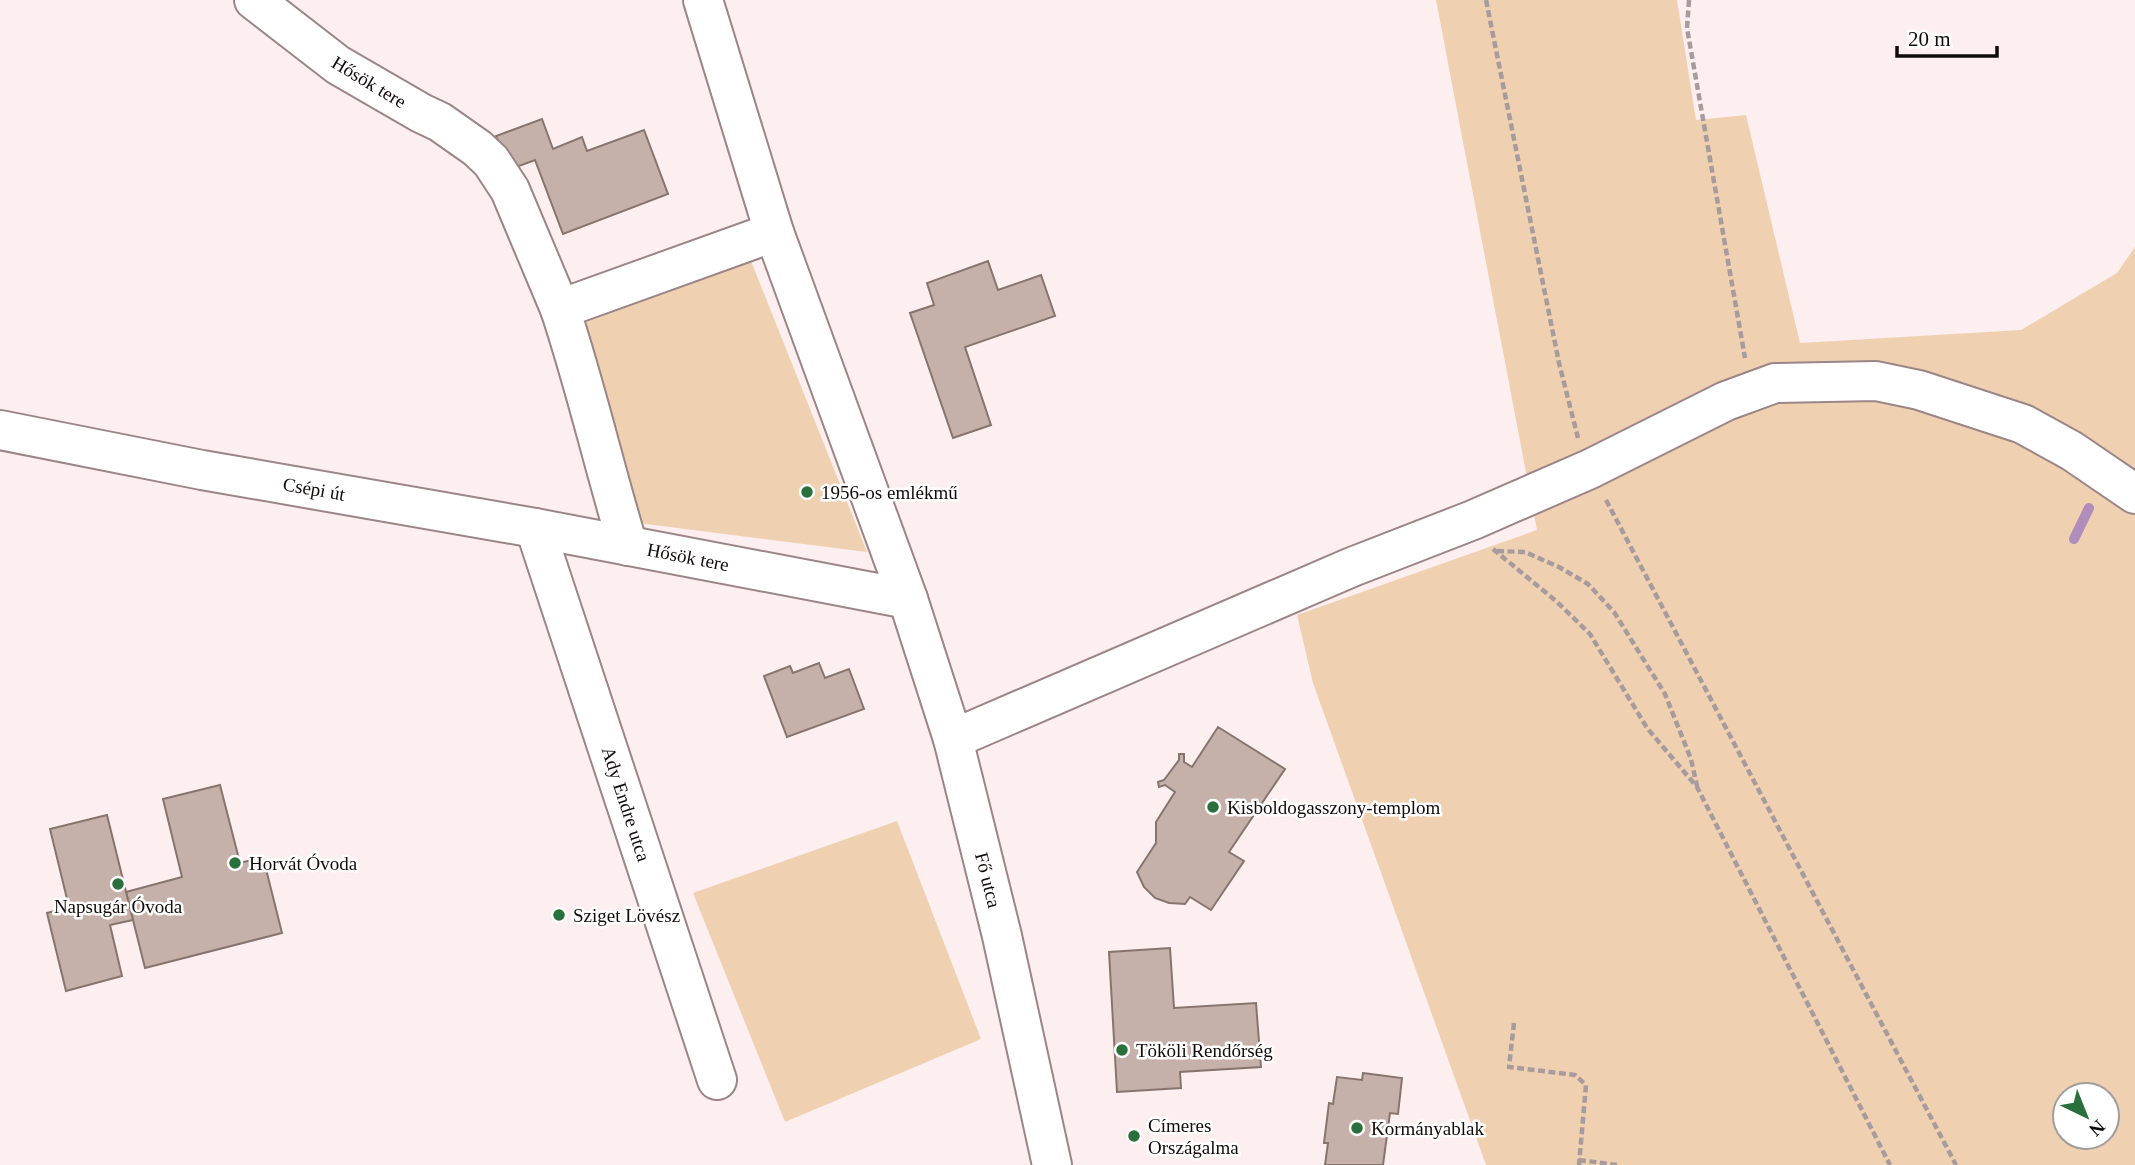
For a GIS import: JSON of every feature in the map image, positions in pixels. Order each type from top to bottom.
[{"type":"street","name":"Hősök tere","points":[[254,0],[338,65],[440,122],[491,161],[510,190],[560,309],[579,367],[605,470],[628,546],[908,599]]},
{"type":"street","name":"Fő utca","points":[[703,0],[774,232],[908,599],[953,739],[1002,936],[1052,1165]]},
{"type":"street","points":[[560,309],[774,232]]},
{"type":"street","points":[[953,739],[1352,567],[1484,536],[1590,469],[1687,420],[1752,390],[1775,383],[1875,381],[1919,390],[2023,424],[2072,451],[2135,494]]},
{"type":"street","name":"Csépi út","points":[[0,430],[202,470],[628,546]]},
{"type":"street","name":"Ady Endre utca","points":[[535,528],[718,1080]]},
{"type":"path","points":[[1486,0],[1559,363],[1576,433],[1590,469],[1956,1165]]},
{"type":"path","points":[[1689,0],[1687,28],[1752,390]]},
{"type":"path","points":[[1484,536],[1559,567],[1588,584],[1614,612],[1665,694],[1691,759],[1697,787]]},
{"type":"path","points":[[1484,536],[1590,634],[1647,728],[1697,787],[1890,1165]]},
{"type":"path","points":[[1514,1023],[1509,1067],[1575,1075],[1586,1085],[1588,1091],[1579,1163],[1617,1165]]},
{"type":"shaded area","points":[[1436,0],[1677,0],[1696,120],[1746,115],[1800,343],[2021,330],[2117,273],[2135,247],[2135,1165],[1486,1165],[1313,683],[1297,615],[1537,530]]},
{"type":"shaded area","points":[[749,256],[867,552],[630,522],[620,460],[586,321]]},
{"type":"shaded area","points":[[897,821],[981,1039],[785,1122],[693,893]]},
{"type":"building","points":[[542,119],[553,149],[582,137],[587,151],[644,130],[668,194],[563,234],[535,160],[508,170],[496,136]]},
{"type":"building","points":[[988,261],[998,290],[1041,275],[1055,316],[965,347],[991,425],[953,438],[910,313],[934,305],[927,283]]},
{"type":"building","points":[[819,663],[825,678],[849,669],[864,709],[787,737],[764,676],[790,666],[793,673]]},
{"type":"building","name":"Kisboldogasszony-templom","points":[[1218,727],[1285,769],[1229,852],[1244,861],[1211,910],[1190,897],[1185,904],[1169,903],[1155,898],[1144,887],[1137,872],[1156,843],[1156,822],[1175,792],[1165,785],[1159,787],[1158,782],[1164,780],[1179,760],[1179,754],[1184,754],[1184,762],[1192,767]]},
{"type":"building","points":[[220,785],[240,863],[263,857],[282,933],[145,968],[126,892],[182,877],[163,799]]},
{"type":"building","points":[[107,815],[133,920],[110,925],[122,976],[66,991],[47,913],[69,907],[50,829]]},
{"type":"building","points":[[1170,948],[1174,1008],[1256,1003],[1261,1067],[1180,1072],[1181,1088],[1117,1092],[1109,952]]},
{"type":"building","name":"Kormányablak","points":[[1363,1073],[1402,1078],[1398,1114],[1390,1113],[1383,1165],[1325,1165],[1328,1143],[1324,1143],[1329,1103],[1333,1104],[1337,1077],[1362,1080]]},
{"type":"waterway","points":[[2074,539],[2089,508]]},
{"type":"place","name":"1956-os emlékmű","points":[[807,492]]},
{"type":"place","name":"Kisboldogasszony-templom","points":[[1213,807]]},
{"type":"place","name":"Horvát Óvoda","points":[[235,863]]},
{"type":"place","name":"Napsugár Óvoda","points":[[118,884]]},
{"type":"place","name":"Sziget Lövész","points":[[559,915]]},
{"type":"place","name":"Tököli Rendőrség","points":[[1122,1050]]},
{"type":"place","name":"Kormányablak","points":[[1357,1128]]},
{"type":"place","name":"Címeres Országalma","points":[[1134,1136]]}]
